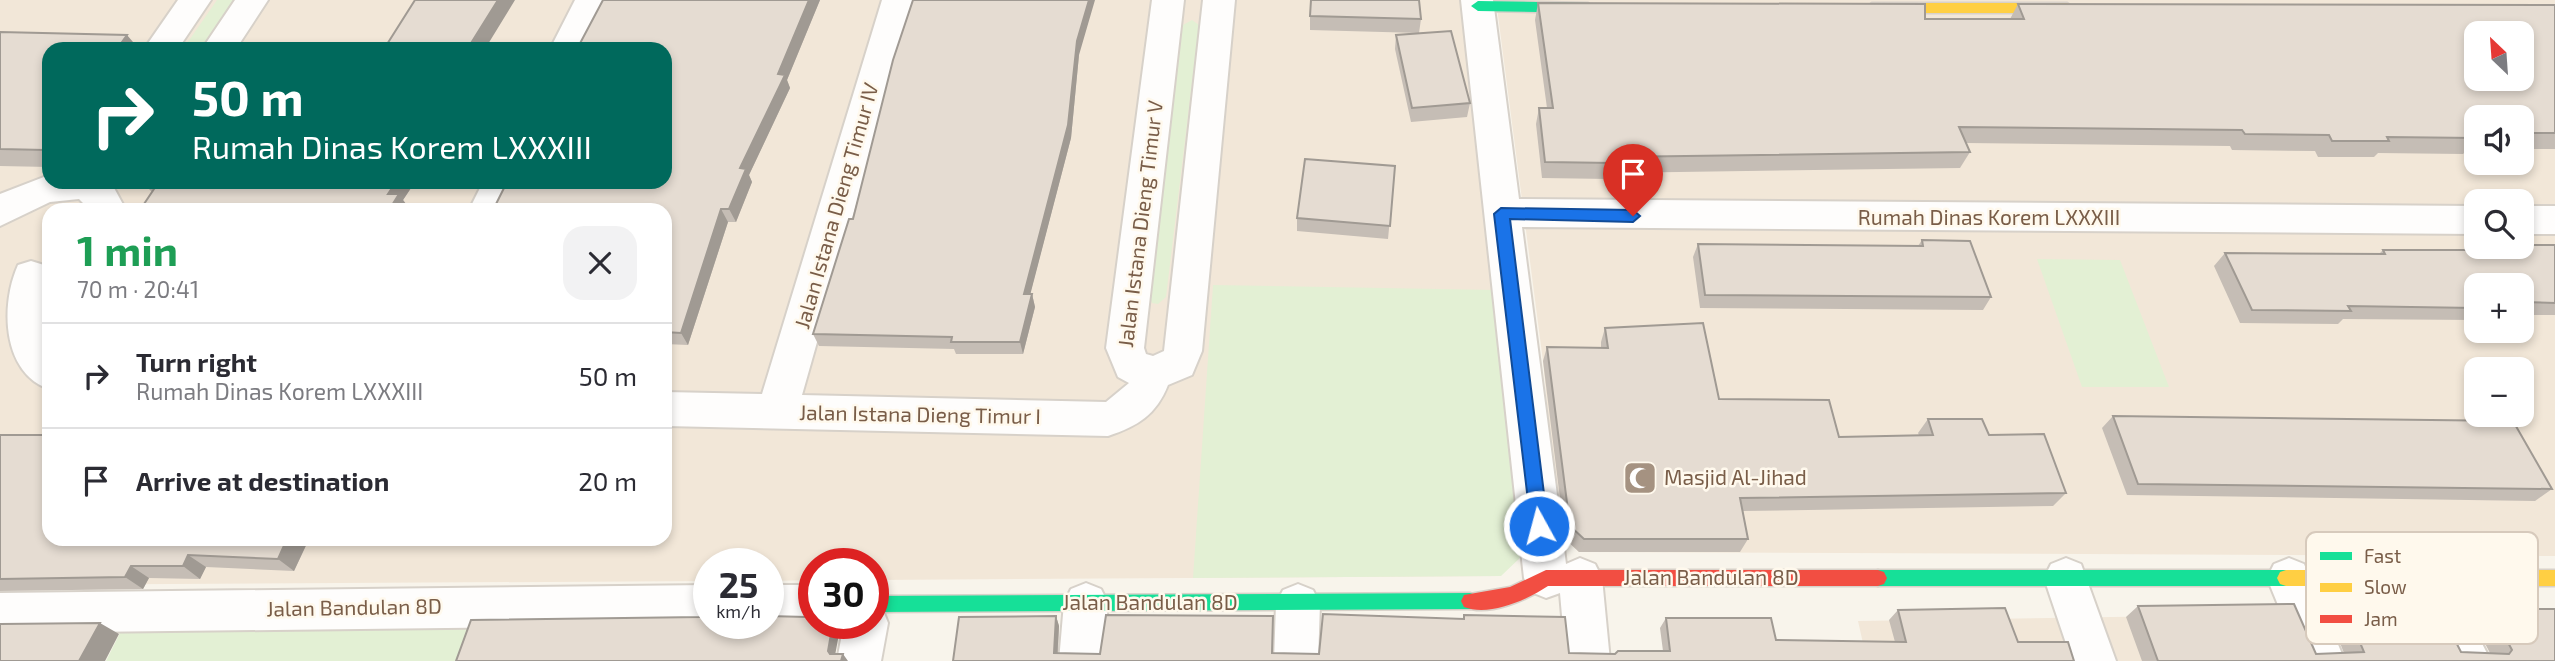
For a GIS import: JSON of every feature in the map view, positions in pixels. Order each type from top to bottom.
[{"type":"street","points":[[166,42],[195,0]]},
{"type":"street","points":[[224,42],[252,0]]},
{"type":"street","points":[[570,42],[591,0]]},
{"type":"street","name":"Jalan Istana Dieng Timur IV","points":[[776,412],[898,0]]},
{"type":"street","name":"Jalan Istana Dieng Timur V","points":[[1168,0],[1125,348],[1126,360],[1132,368],[1151,374],[1178,363],[1183,351],[1219,0]]},
{"type":"street","points":[[1588,661],[1563,578],[1501,214],[1478,3],[1604,8]]},
{"type":"street","points":[[1856,8],[2080,8]]},
{"type":"street","points":[[4,207],[48,189]]},
{"type":"street","points":[[93,189],[104,197],[106,203]]},
{"type":"street","name":"Rumah Dinas Korem LXXXIII","points":[[1501,214],[2464,220]]},
{"type":"street","points":[[2534,220],[2555,220]]},
{"type":"street","points":[[27,275],[26,327],[29,351],[42,369]]},
{"type":"street","name":"Jalan Istana Dieng Timur I","points":[[672,408],[1108,419],[1122,413],[1144,396],[1151,374]]},
{"type":"street","name":"Jalan Bandulan 8D","points":[[889,604],[1488,601],[1524,593],[1563,578],[2306,578]]},
{"type":"street","points":[[2066,578],[2094,661]]},
{"type":"street","points":[[2290,578],[2306,618]]},
{"type":"street","points":[[1081,661],[1086,603]]},
{"type":"street","points":[[1296,661],[1298,604]]},
{"type":"street","name":"Jalan Bandulan 8D","points":[[0,613],[693,605]]},
{"type":"street","points":[[859,661],[863,639]]},
{"type":"street","points":[[2316,644],[2323,661]]},
{"type":"street","points":[[2460,644],[2469,661]]},
{"type":"shaded area","points":[[0,0],[1465,0],[1496,290],[1501,576],[889,580],[889,548],[798,548],[798,580],[784,581],[784,548],[693,548],[693,581],[0,585]]},
{"type":"shaded area","points":[[1496,0],[2555,0],[2555,556],[2538,556],[2538,532],[2306,532],[2306,555],[1579,552],[1559,533],[1543,361]]},
{"type":"shaded area","points":[[2298,614],[2306,634],[2306,644],[2310,644],[2317,661],[1867,661],[1858,621]]},
{"type":"green space","points":[[217,0],[234,0],[205,42],[188,42]]},
{"type":"green space","points":[[1192,20],[1199,25],[1166,297],[1158,304],[1152,303],[1148,295],[1183,25]]},
{"type":"green space","points":[[2037,259],[2120,260],[2169,387],[2082,387]]},
{"type":"green space","points":[[1213,285],[1496,290],[1522,556],[1501,576],[1193,578]]},
{"type":"green space","points":[[474,626],[463,661],[106,661],[121,631]]},
{"type":"building","points":[[415,0],[498,0],[472,42],[388,42]]},
{"type":"building","points":[[603,0],[809,0],[778,74],[785,75],[740,168],[746,169],[729,209],[721,209],[681,333],[672,332],[672,203],[496,203],[504,189],[672,189],[672,42],[581,42]]},
{"type":"building","points":[[913,0],[1089,0],[1077,41],[1068,125],[1024,294],[1032,294],[1020,342],[951,342],[952,337],[813,334],[849,219],[853,219],[893,60]]},
{"type":"building","points":[[1311,0],[1419,0],[1421,19],[1310,16]]},
{"type":"building","points":[[1538,3],[1925,4],[1925,19],[2024,19],[2018,4],[2555,5],[2555,133],[2534,133],[2534,105],[2464,105],[2464,138],[2387,137],[2389,141],[2332,141],[2329,135],[2245,134],[2242,130],[1959,127],[1970,152],[1612,157],[1613,163],[1545,162],[1539,108],[1553,108]]},
{"type":"building","points":[[1451,31],[1470,103],[1412,108],[1396,35]]},
{"type":"building","points":[[0,32],[127,35],[122,42],[42,42],[42,150],[0,149]]},
{"type":"building","points":[[1305,159],[1395,166],[1390,226],[1297,218]]},
{"type":"building","points":[[154,189],[391,189],[388,194],[399,194],[393,203],[145,203]]},
{"type":"building","points":[[1922,240],[1970,241],[1991,297],[1705,295],[1698,244],[1923,246]]},
{"type":"building","points":[[2534,245],[2555,245],[2555,303],[2534,302],[2534,273],[2464,273],[2464,308],[2348,306],[2351,311],[2252,310],[2225,253],[2385,254],[2383,250],[2464,250],[2464,259],[2534,259]]},
{"type":"building","points":[[1703,323],[1719,399],[1829,400],[1839,437],[1933,435],[1928,419],[1982,419],[1989,435],[2044,434],[2066,493],[1740,498],[1748,539],[1584,539],[1570,526],[1547,347],[1608,348],[1605,328]]},
{"type":"building","points":[[2113,416],[2464,420],[2464,427],[2516,427],[2552,489],[2138,484]]},
{"type":"building","points":[[0,435],[42,435],[42,546],[284,546],[278,559],[188,555],[183,566],[131,566],[125,577],[0,579]]},
{"type":"building","points":[[2294,604],[2306,631],[2306,644],[2312,644],[2316,654],[2364,652],[2361,644],[2457,644],[2461,652],[2509,654],[2512,650],[2509,644],[2538,644],[2538,609],[2555,609],[2555,661],[2158,661],[2138,606]]},
{"type":"building","points":[[2005,608],[2018,642],[2068,642],[2074,661],[953,661],[959,617],[1056,616],[1054,653],[1100,654],[1106,615],[1273,616],[1272,653],[1319,654],[1323,614],[1464,619],[1464,615],[1565,617],[1569,653],[1615,654],[1618,651],[1670,651],[1666,618],[1771,618],[1776,640],[1906,642],[1898,610]]},
{"type":"building","points":[[784,616],[798,617],[798,639],[830,639],[830,654],[843,654],[841,661],[456,661],[471,620],[693,617],[693,639],[784,639]]},
{"type":"building","points":[[100,623],[79,661],[0,661],[0,624]]},
{"type":"traffic: fast","points":[[1478,6],[1588,8]]},
{"type":"traffic: fast","points":[[1878,578],[2286,578]]},
{"type":"traffic: fast","points":[[889,604],[1470,601]]},
{"type":"traffic: slow","points":[[1872,8],[2067,8]]},
{"type":"traffic: slow","points":[[2286,578],[2306,578]]},
{"type":"traffic: slow","points":[[2538,578],[2555,578]]},
{"type":"traffic: jam","points":[[1470,601],[1510,596],[1546,578],[1878,578]]},
{"type":"place","name":"Masjid Al-Jihad","points":[[1640,478]]},
{"type":"route","points":[[1539,526],[1501,214],[1633,216]]}]
